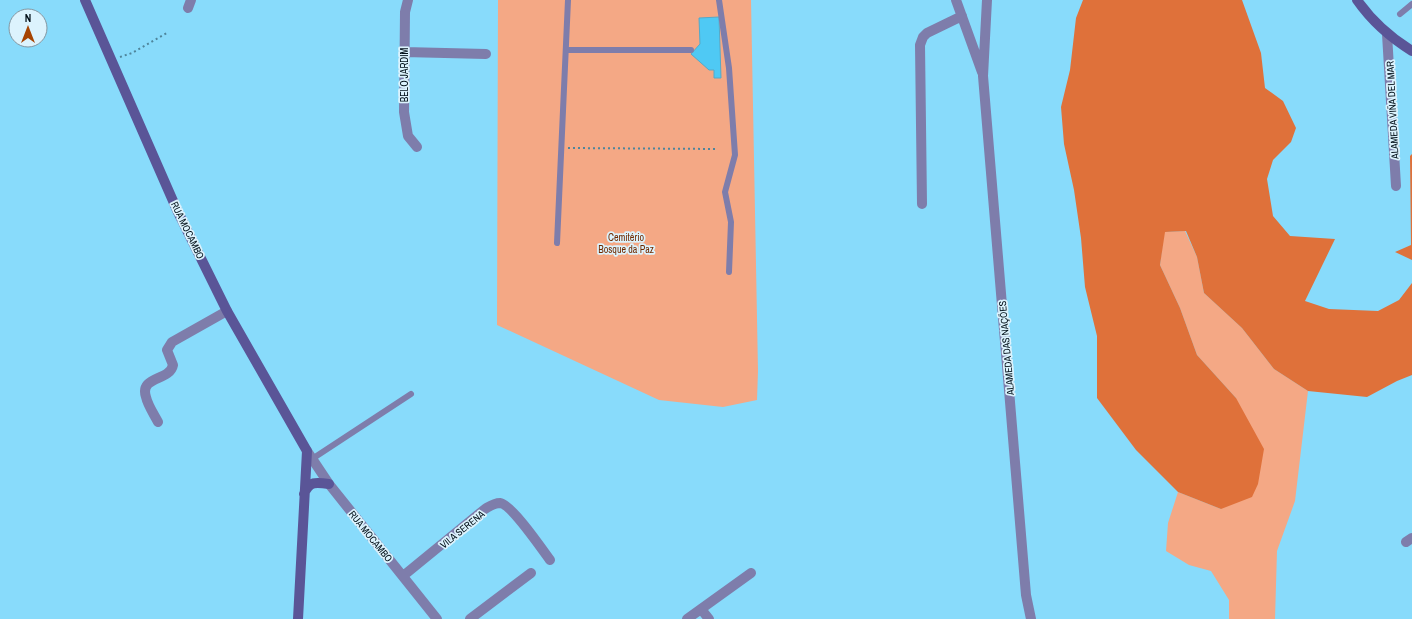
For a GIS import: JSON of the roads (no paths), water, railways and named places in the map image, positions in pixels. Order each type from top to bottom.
[{"type":"main road","name":"RUA MOCAMBO","points":[[85,0],[177,210],[227,311],[309,455]]},
{"type":"main road","points":[[1356,0],[1387,34],[1412,51]]},
{"type":"main road","points":[[298,619],[304,494],[309,455]]},
{"type":"main road","points":[[304,494],[306,488],[313,483],[318,482],[329,484]]},
{"type":"street","name":"BELO JARDIM","points":[[408,0],[405,12],[404,112],[408,136],[417,147]]},
{"type":"street","name":"ALAMEDA DAS NAÇÕES","points":[[956,0],[983,76]]},
{"type":"street","name":"ALAMEDA DAS NAÇÕES","points":[[987,0],[983,76],[1026,595],[1031,619]]},
{"type":"street","points":[[922,204],[920,45],[923,37],[927,33],[962,16]]},
{"type":"street","name":"ALAMEDA VIÑA DEL MAR","points":[[1387,34],[1396,186]]},
{"type":"street","points":[[404,52],[486,54]]},
{"type":"street","points":[[158,422],[146,398],[145,392],[149,382],[169,372],[173,368],[167,350],[169,346],[172,342],[227,311]]},
{"type":"street","name":"RUA MOCAMBO","points":[[309,455],[329,484],[437,619]]},
{"type":"street","name":"VILA SERENA","points":[[403,576],[485,509],[501,503],[516,515],[550,560]]},
{"type":"street","points":[[470,619],[531,573]]},
{"type":"street","points":[[687,619],[751,573]]},
{"type":"street","points":[[701,609],[709,619]]},
{"type":"lane","points":[[557,243],[568,0]]},
{"type":"lane","points":[[719,0],[730,68],[735,155],[725,192],[731,222],[729,272]]},
{"type":"lane","points":[[1400,14],[1412,4]]},
{"type":"lane","points":[[566,50],[691,50]]},
{"type":"lane","points":[[309,455],[411,394]]},
{"type":"park label","name":"Cemitério Bosque da Paz","points":[[626,242]]}]
